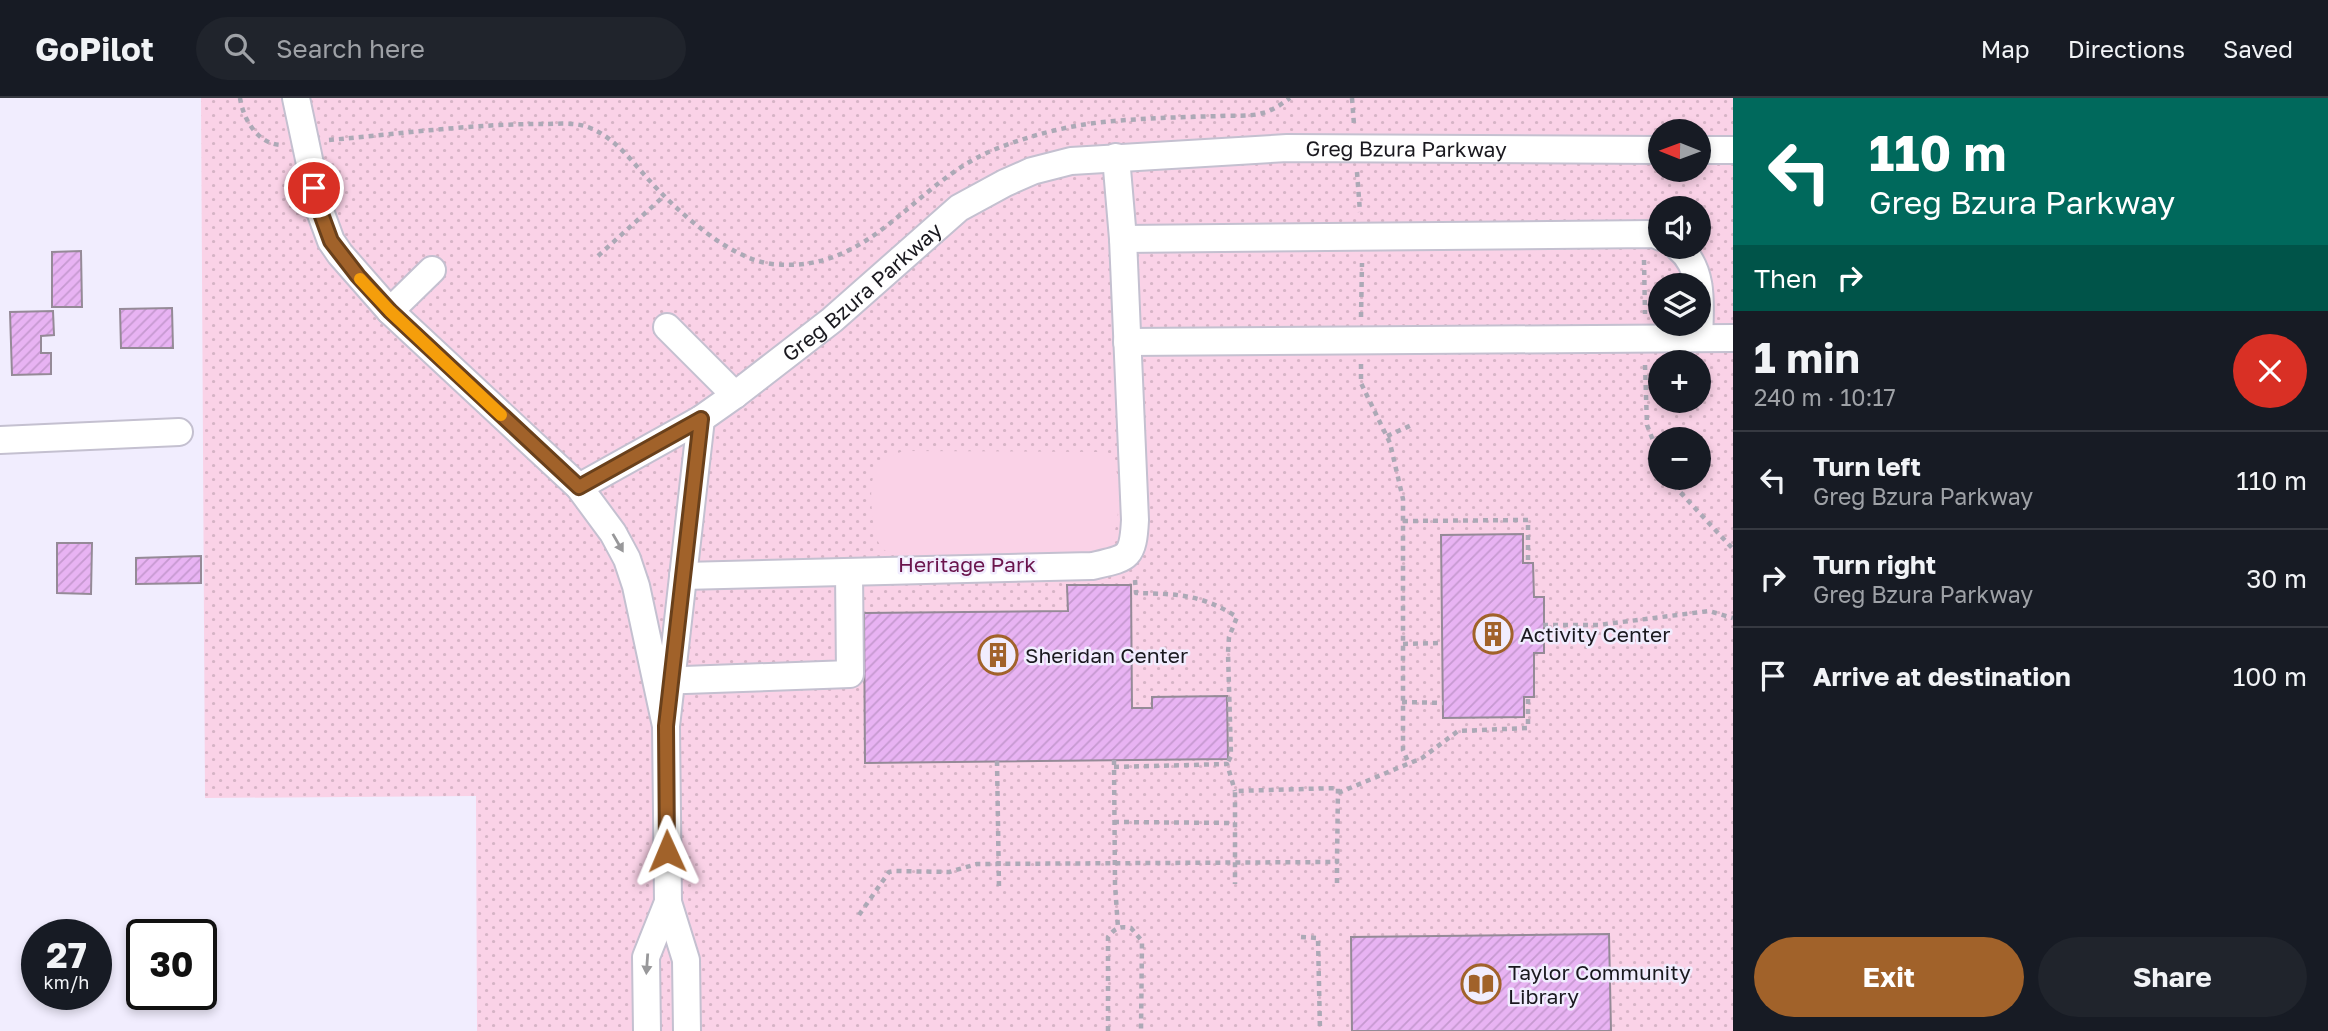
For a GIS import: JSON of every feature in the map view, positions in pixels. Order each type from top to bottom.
[{"type":"street","points":[[296,98],[316,197],[328,233],[340,254],[390,311],[579,487],[613,533],[627,559],[664,681]]},
{"type":"street","name":"Greg Bzura Parkway","points":[[579,487],[701,419],[832,320],[959,208],[1032,171],[1070,161],[1287,148],[1648,150]]},
{"type":"street","points":[[1712,150],[1733,150]]},
{"type":"street","points":[[683,576],[1092,566],[1118,560],[1129,553],[1134,542],[1135,520],[1123,239],[1116,157]]},
{"type":"street","points":[[1123,239],[1648,234]]},
{"type":"street","points":[[1687,259],[1700,285],[1699,338]]},
{"type":"street","points":[[390,311],[432,270]]},
{"type":"street","points":[[667,327],[735,395]]},
{"type":"street","points":[[1127,342],[1733,338]]},
{"type":"street","points":[[687,1031],[686,960],[668,902],[664,681],[683,576],[701,419]]},
{"type":"street","points":[[0,440],[179,432]]},
{"type":"street","points":[[664,681],[850,674],[849,572]]},
{"type":"street","points":[[647,1031],[646,957],[668,902]]},
{"type":"path","points":[[240,98],[253,131],[274,145],[289,146]]},
{"type":"path","points":[[318,141],[513,124],[585,126],[603,134],[620,148],[664,196],[723,245],[746,258],[771,264],[797,265],[827,261],[852,251],[875,236],[946,175],[970,160],[998,148],[1071,126],[1262,114],[1290,98]]},
{"type":"path","points":[[1352,98],[1362,237],[1361,383],[1391,443],[1403,499],[1402,751],[1409,764]]},
{"type":"path","points":[[598,256],[664,196]]},
{"type":"path","points":[[1387,436],[1415,424]]},
{"type":"path","points":[[1678,490],[1733,549]]},
{"type":"path","points":[[1403,521],[1528,520],[1528,563]]},
{"type":"path","points":[[1129,553],[1136,593],[1181,594],[1220,606],[1237,617],[1229,637],[1231,757],[1227,764],[1235,791],[1235,884]]},
{"type":"path","points":[[1544,625],[1598,625],[1709,611],[1733,618]]},
{"type":"path","points":[[1403,644],[1442,643]]},
{"type":"path","points":[[1338,793],[1422,758],[1458,731],[1528,729],[1528,697]]},
{"type":"path","points":[[1402,702],[1443,703]]},
{"type":"path","points":[[1114,760],[1118,928]]},
{"type":"path","points":[[997,761],[999,888]]},
{"type":"path","points":[[1114,767],[1227,764]]},
{"type":"path","points":[[1235,791],[1338,788],[1337,883]]},
{"type":"path","points":[[1114,822],[1235,822]]},
{"type":"path","points":[[859,915],[889,872],[949,872],[978,864],[1337,862]]},
{"type":"path","points":[[1108,1031],[1108,937],[1118,928],[1131,928],[1142,941],[1141,1031]]},
{"type":"path","points":[[1301,937],[1318,938],[1320,1031]]},
{"type":"green space","name":"Heritage Park","points":[[201,98],[1733,98],[1733,1031],[477,1031],[476,796],[205,798]]},
{"type":"green space","points":[[903,451],[1102,452],[1111,458],[1115,465],[1119,487],[1113,536],[1105,548],[1086,556],[903,558],[893,555],[879,544],[872,514],[871,491],[876,470],[889,457]]},
{"type":"building","points":[[81,251],[82,307],[52,307],[52,252]]},
{"type":"building","points":[[172,308],[173,348],[121,348],[120,309]]},
{"type":"building","points":[[53,311],[54,335],[41,336],[41,353],[51,353],[51,374],[12,375],[10,312]]},
{"type":"building","name":"Activity Center","points":[[1523,534],[1523,563],[1533,563],[1534,597],[1544,597],[1544,653],[1534,653],[1534,697],[1524,697],[1524,717],[1443,718],[1441,535]]},
{"type":"building","points":[[57,543],[92,543],[91,594],[57,593]]},
{"type":"building","points":[[201,556],[201,583],[136,584],[136,558]]},
{"type":"building","name":"Sheridan Center","points":[[1067,585],[1131,585],[1132,708],[1152,708],[1152,697],[1227,696],[1228,759],[865,763],[864,613],[1068,611]]},
{"type":"building","name":"Taylor Community Library","points":[[1609,934],[1611,1031],[1352,1031],[1351,937]]},
{"type":"slow traffic","points":[[360,279],[390,311],[501,415]]},
{"type":"place","name":"Activity Center","points":[[1493,634]]},
{"type":"place","name":"Sheridan Center","points":[[998,655]]},
{"type":"place","name":"Taylor Community Library","points":[[1481,984]]},
{"type":"route","points":[[314,188],[331,241],[358,276],[390,311],[579,487],[701,419],[666,726],[667,851]]}]
